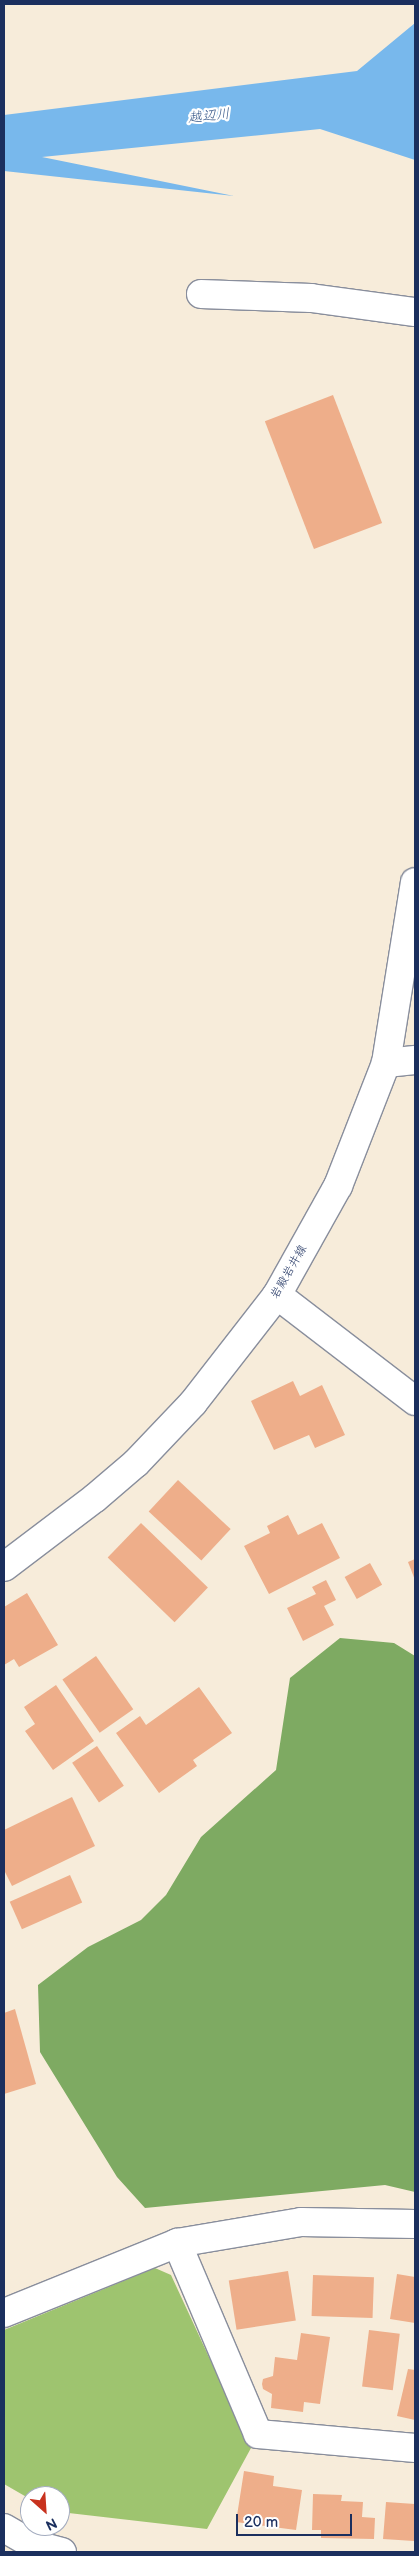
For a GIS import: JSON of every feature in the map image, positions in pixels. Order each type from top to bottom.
[{"type":"street","points":[[201,294],[311,298],[415,312]]},
{"type":"street","name":"岩殿岩井線","points":[[4,1567],[95,1498],[136,1463],[193,1403],[277,1295],[338,1186],[386,1063],[415,882]]},
{"type":"street","points":[[386,1063],[415,1060]]},
{"type":"street","points":[[277,1295],[415,1401]]},
{"type":"street","points":[[4,2312],[177,2244],[301,2222],[415,2224]]},
{"type":"street","points":[[177,2244],[258,2434],[415,2448]]},
{"type":"street","points":[[4,2528],[32,2544],[62,2552]]},
{"type":"green space","points":[[340,1638],[394,1643],[415,1656],[415,2192],[385,2185],[145,2208],[117,2177],[40,2052],[38,1985],[88,1947],[141,1920],[166,1895],[201,1837],[276,1770],[290,1678]]},
{"type":"green space","points":[[155,2268],[171,2275],[251,2448],[207,2529],[70,2513],[70,2486],[20,2486],[20,2493],[4,2484],[4,2330]]},
{"type":"water","name":"越辺川","points":[[415,23],[415,160],[320,129],[42,157],[234,196],[4,171],[4,115],[357,71]]},
{"type":"building","points":[[333,395],[382,523],[314,549],[265,421]]},
{"type":"building","points":[[293,1381],[300,1396],[322,1385],[345,1435],[315,1448],[309,1435],[274,1450],[251,1401]]},
{"type":"building","points":[[178,1480],[231,1529],[201,1561],[149,1511]]},
{"type":"building","points":[[288,1515],[298,1535],[322,1523],[340,1558],[269,1594],[244,1546],[270,1533],[267,1526]]},
{"type":"building","points":[[141,1523],[208,1588],[175,1622],[108,1558]]},
{"type":"building","points":[[415,1559],[415,1580],[408,1562]]},
{"type":"building","points":[[370,1563],[382,1585],[357,1599],[345,1577]]},
{"type":"building","points":[[326,1580],[336,1600],[324,1606],[334,1625],[303,1641],[287,1608],[316,1594],[312,1587]]},
{"type":"building","points":[[27,1593],[58,1645],[19,1667],[14,1659],[4,1665],[4,1607]]},
{"type":"building","points":[[96,1656],[133,1709],[100,1733],[62,1680]]},
{"type":"building","points":[[56,1685],[94,1741],[53,1770],[25,1731],[35,1724],[24,1707]]},
{"type":"building","points":[[199,1687],[232,1733],[193,1760],[197,1766],[159,1793],[116,1733],[140,1716],[146,1725]]},
{"type":"building","points":[[97,1746],[124,1786],[99,1803],[72,1763]]},
{"type":"building","points":[[72,1797],[95,1846],[12,1886],[4,1870],[4,1830]]},
{"type":"building","points":[[70,1875],[82,1902],[22,1929],[10,1902]]},
{"type":"building","points":[[15,2009],[36,2084],[4,2094],[4,2013]]},
{"type":"building","points":[[288,2271],[296,2320],[237,2330],[229,2280]]},
{"type":"building","points":[[397,2274],[415,2277],[415,2323],[390,2319]]},
{"type":"building","points":[[313,2275],[374,2277],[373,2318],[312,2316]]},
{"type":"building","points":[[369,2330],[400,2334],[393,2390],[362,2387]]},
{"type":"building","points":[[301,2333],[330,2337],[320,2404],[304,2402],[303,2412],[271,2408],[272,2394],[263,2389],[263,2379],[273,2376],[275,2357],[297,2360]]},
{"type":"building","points":[[408,2369],[415,2370],[415,2420],[397,2416]]},
{"type":"building","points":[[244,2471],[274,2476],[273,2486],[302,2490],[296,2530],[236,2522]]},
{"type":"building","points":[[313,2494],[342,2495],[341,2501],[363,2502],[362,2517],[375,2518],[374,2539],[321,2538],[321,2530],[312,2530]]},
{"type":"building","points":[[386,2502],[415,2504],[415,2546],[414,2541],[383,2539]]}]
